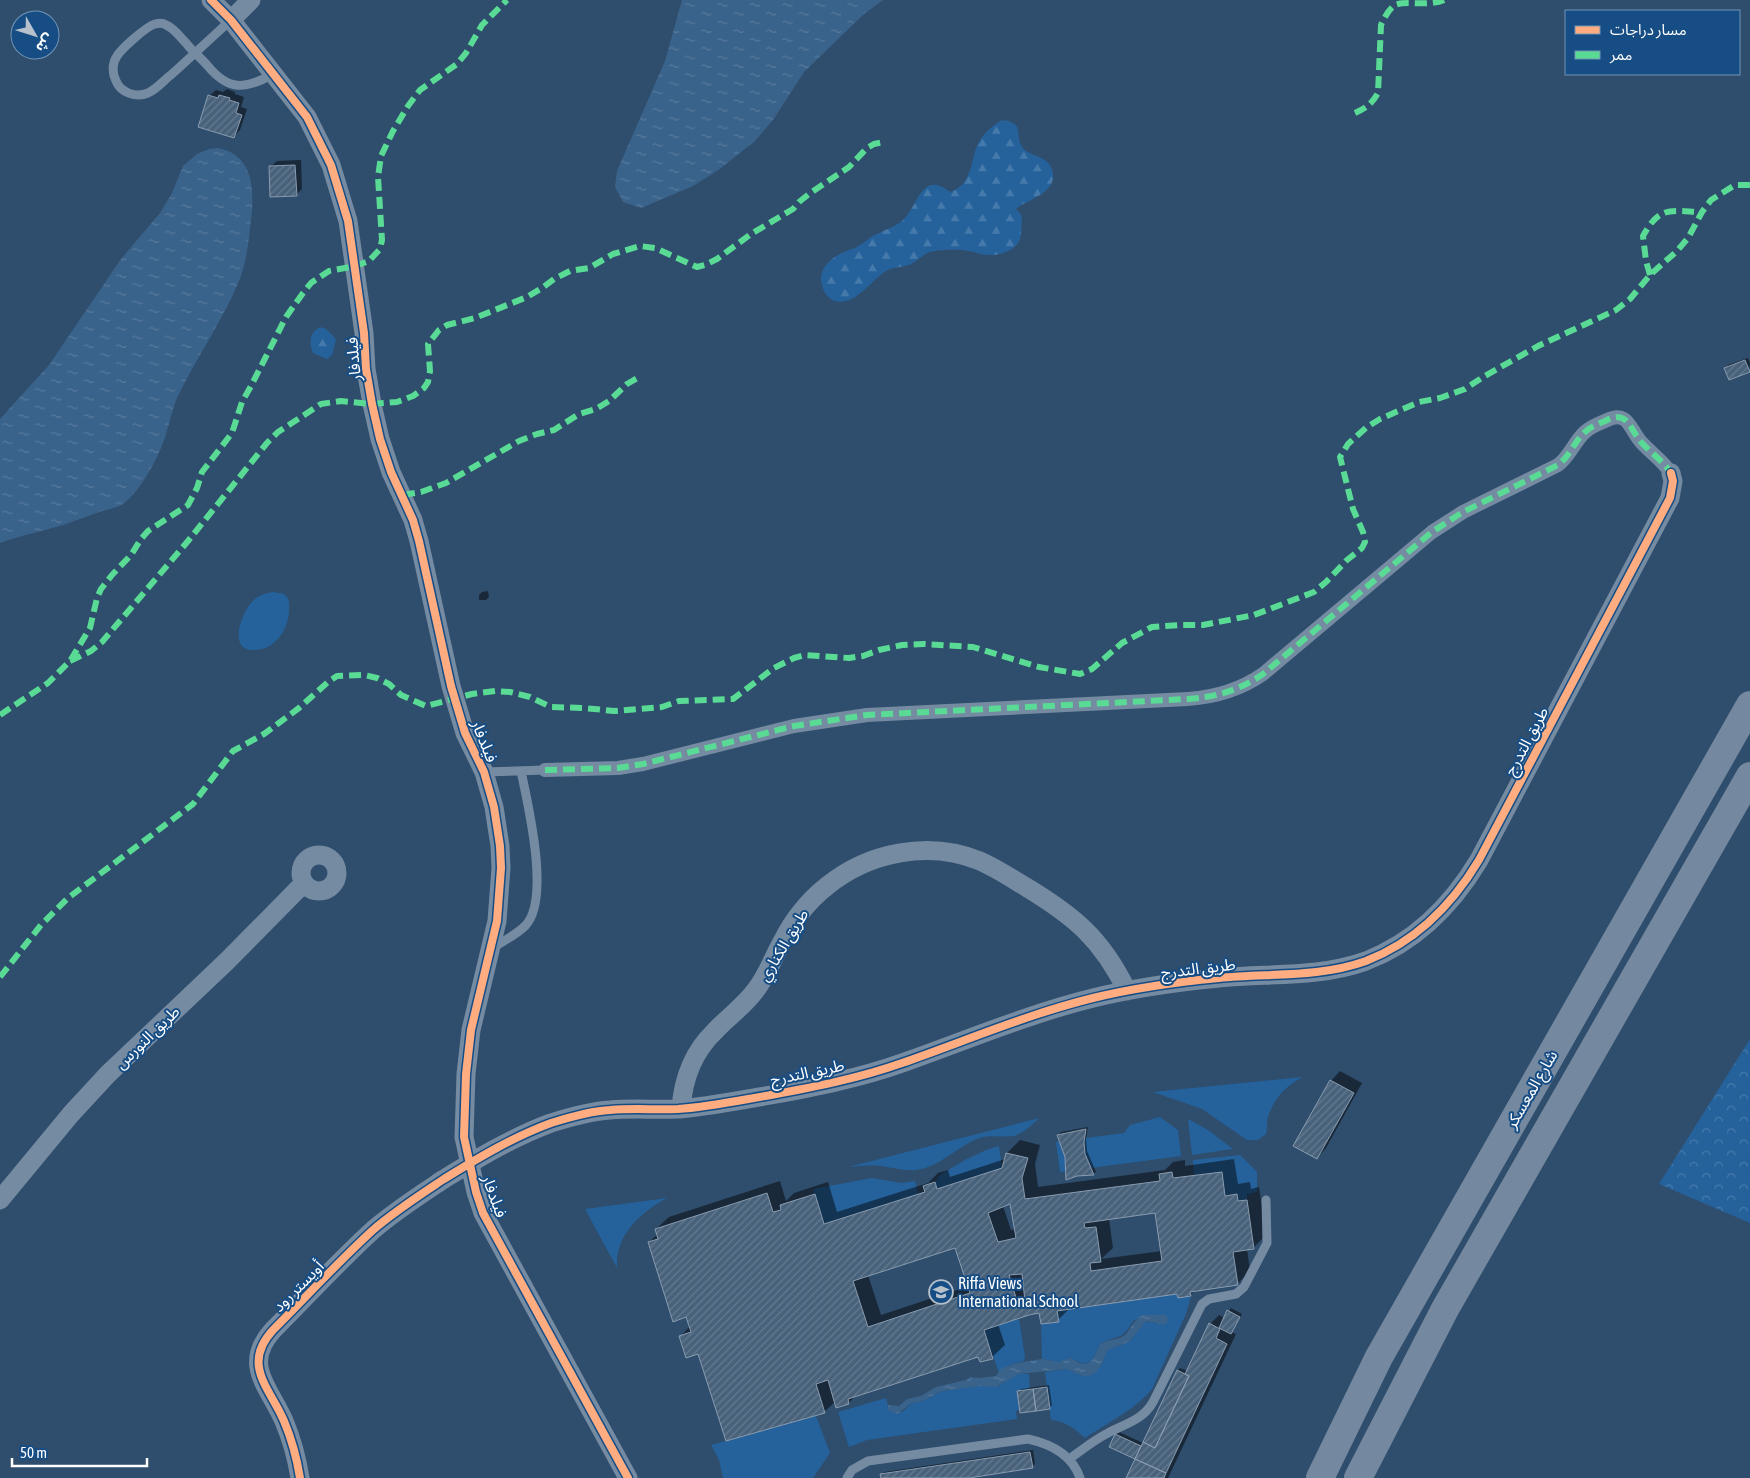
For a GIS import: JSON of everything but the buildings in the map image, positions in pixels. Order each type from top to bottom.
[{"type":"main road","name":"شارع المعسكر","points":[[1320,1478],[1378,1356],[1750,705]]},
{"type":"main road","points":[[1358,1478],[1445,1309],[1750,776]]},
{"type":"street","name":"فيلدفار","points":[[211,0],[231,20],[307,117],[332,165],[341,194],[350,230],[364,333],[366,369],[378,430],[391,472],[403,495],[417,534],[425,562],[451,686],[465,733],[484,772],[498,827],[501,868],[497,922],[471,1030],[466,1074],[464,1137],[469,1162],[483,1213],[628,1478]]},
{"type":"street","points":[[231,20],[252,0]]},
{"type":"street","points":[[545,770],[618,768],[643,764],[794,726],[867,715],[1216,696],[1242,687],[1263,674],[1432,532],[1463,512],[1558,465],[1569,454],[1584,433],[1611,417],[1624,418],[1641,442],[1665,464],[1670,473]]},
{"type":"street","name":"طريق التدرج","points":[[469,1162],[528,1132],[572,1116],[611,1110],[681,1109],[771,1095],[888,1067],[1091,998],[1220,978],[1308,973],[1347,967],[1381,954],[1407,940],[1441,912],[1468,878],[1479,860],[1670,498],[1673,481],[1670,473]]},
{"type":"street","name":"طريق الكناري","points":[[681,1109],[685,1081],[695,1055],[715,1030],[742,1007],[754,992],[765,976],[790,927],[801,912],[827,886],[842,875],[868,862],[894,854],[930,850],[948,852],[963,855],[994,867],[1055,905],[1088,932],[1112,962],[1127,991]]},
{"type":"street","name":"طريق النورس","points":[[0,1200],[53,1135],[108,1074],[227,961],[304,883]]},
{"type":"street","name":"أويستر رود","points":[[300,1478],[292,1442],[285,1422],[260,1377],[258,1359],[263,1342],[374,1229],[422,1193],[469,1162]]},
{"type":"lane","points":[[231,20],[195,53],[153,90],[140,95],[126,92],[120,88],[114,76],[114,62],[118,55],[147,29],[156,24],[166,24],[170,27],[195,53],[217,77],[229,84],[250,85],[273,74]]},
{"type":"lane","points":[[484,772],[545,770]]},
{"type":"lane","points":[[492,949],[525,926],[532,912],[536,892],[534,838],[521,771]]},
{"type":"lane","points":[[1069,1459],[1090,1444],[1133,1422],[1144,1414],[1153,1402],[1202,1304],[1209,1299],[1236,1294],[1244,1287],[1267,1243],[1266,1200]]},
{"type":"lane","points":[[847,1478],[852,1470],[868,1461],[1028,1439],[1045,1442],[1054,1447],[1069,1459],[1080,1478]]},
{"type":"green space","points":[[1002,120],[1009,121],[1017,126],[1022,147],[1027,152],[1047,162],[1051,166],[1053,174],[1050,186],[1045,191],[1016,209],[1022,216],[1021,237],[1015,247],[1002,254],[992,255],[960,250],[941,250],[927,253],[911,264],[886,271],[850,300],[843,302],[831,300],[821,283],[821,275],[828,263],[840,254],[855,248],[903,220],[926,187],[940,186],[950,192],[957,189],[963,184],[969,173],[977,146],[984,134]]},
{"type":"green space","points":[[320,327],[326,329],[336,339],[332,355],[327,359],[313,353],[311,346],[312,335]]},
{"type":"green space","points":[[272,592],[285,595],[289,601],[286,625],[280,637],[269,646],[255,650],[246,649],[241,645],[239,639],[239,631],[244,614],[256,598]]},
{"type":"green space","points":[[1750,1039],[1750,1223],[1659,1184]]},
{"type":"green space","points":[[1303,1077],[1287,1087],[1278,1097],[1268,1117],[1266,1134],[1258,1140],[1247,1140],[1202,1109],[1153,1092]]},
{"type":"green space","points":[[1160,1117],[1178,1130],[1181,1156],[1060,1172],[1056,1142],[1124,1133],[1130,1125]]},
{"type":"green space","points":[[1039,1118],[1018,1135],[977,1139],[925,1168],[903,1170],[878,1166],[848,1167]]},
{"type":"green space","points":[[1188,1119],[1208,1130],[1233,1149],[1192,1155]]},
{"type":"green space","points":[[999,1146],[1002,1168],[937,1189],[935,1182],[940,1175],[965,1160]]},
{"type":"green space","points":[[1240,1155],[1257,1172],[1257,1192],[1247,1194],[1247,1200],[1238,1201],[1237,1194],[1225,1196],[1222,1172],[1194,1176],[1193,1160]]},
{"type":"green space","points":[[872,1178],[901,1183],[915,1181],[918,1194],[824,1224],[813,1189]]},
{"type":"green space","points":[[667,1198],[631,1226],[620,1245],[617,1256],[617,1268],[585,1209]]},
{"type":"green space","points":[[1177,1294],[1178,1298],[1191,1296],[1186,1314],[1152,1389],[1146,1396],[1130,1409],[1085,1438],[1065,1424],[1051,1420],[1045,1372],[1067,1369],[1083,1376],[1101,1366],[1107,1350],[1129,1342],[1145,1322],[1157,1324],[1162,1315],[1134,1320],[1123,1334],[1102,1343],[1093,1359],[1084,1364],[1069,1358],[1060,1362],[1042,1359],[1041,1324],[1059,1321],[1057,1311]]},
{"type":"green space","points":[[1019,1319],[1024,1361],[1007,1367],[999,1373],[984,1330]]},
{"type":"green space","points":[[1019,1374],[1029,1374],[1030,1390],[1020,1409],[1016,1411],[1017,1419],[867,1440],[849,1447],[838,1412],[886,1398],[887,1407],[902,1412],[912,1403],[923,1401],[942,1391],[979,1386],[999,1386]]},
{"type":"green space","points":[[816,1416],[830,1453],[813,1478],[723,1478],[719,1460],[711,1445]]},
{"type":"water","points":[[682,0],[883,0],[864,14],[804,72],[773,120],[755,141],[717,171],[693,186],[641,208],[623,202],[615,187],[617,171],[665,61]]},
{"type":"water","points":[[218,148],[231,153],[240,160],[247,169],[250,180],[252,204],[245,262],[232,296],[177,398],[155,462],[136,491],[120,506],[0,543],[0,419],[49,365],[121,259],[160,213],[172,193],[183,166],[197,154],[209,149]]},
{"type":"water","points":[[1143,1315],[1166,1315],[1168,1320],[1166,1324],[1145,1322],[1129,1342],[1107,1350],[1101,1366],[1089,1376],[1083,1376],[1067,1369],[1019,1374],[996,1387],[979,1386],[942,1391],[923,1401],[912,1403],[897,1414],[888,1410],[888,1405],[899,1406],[907,1399],[921,1396],[936,1387],[966,1380],[971,1377],[996,1376],[1002,1368],[1017,1363],[1042,1359],[1060,1362],[1069,1358],[1082,1364],[1091,1362],[1102,1343],[1124,1336],[1135,1321]]},
{"type":"marked path","points":[[0,715],[48,683],[70,661],[90,628],[101,589],[131,555],[148,531],[188,505],[197,488],[202,472],[232,433],[242,402],[286,317],[311,283],[329,271],[369,261],[380,249],[382,240],[378,177],[381,156],[393,131],[420,90],[457,64],[466,53],[482,25],[507,0]]},
{"type":"marked path","points":[[1355,113],[1368,105],[1378,93],[1381,25],[1389,11],[1395,5],[1432,3],[1444,0]]},
{"type":"marked path","points":[[70,661],[91,651],[102,642],[188,541],[267,443],[278,432],[321,404],[341,401],[372,404],[397,402],[413,396],[424,388],[428,382],[430,371],[428,344],[439,330],[447,325],[475,318],[527,297],[554,279],[570,271],[589,268],[613,254],[640,246],[655,248],[697,267],[705,265],[793,209],[809,194],[849,167],[867,148],[884,142]]},
{"type":"marked path","points":[[0,977],[41,925],[68,898],[193,804],[233,751],[264,734],[337,676],[364,675],[377,678],[389,684],[401,695],[426,706],[472,694],[495,691],[510,692],[530,697],[551,707],[614,711],[662,707],[679,701],[733,699],[774,668],[794,658],[805,655],[849,658],[902,645],[924,644],[973,647],[1039,667],[1080,674],[1092,669],[1122,643],[1152,627],[1203,625],[1254,615],[1314,592],[1362,548],[1365,542],[1363,532],[1353,509],[1340,457],[1348,444],[1367,427],[1380,419],[1419,402],[1440,398],[1465,389],[1538,346],[1616,310],[1630,299],[1650,275],[1677,251],[1688,238],[1711,200],[1735,185],[1750,185]]},
{"type":"marked path","points":[[1650,275],[1643,236],[1649,226],[1655,219],[1667,212],[1702,212]]},
{"type":"marked path","points":[[403,495],[421,492],[446,483],[519,441],[554,430],[579,414],[596,409],[609,401],[627,384],[639,377]]},
{"type":"marked path","points":[[545,770],[618,768],[643,764],[794,726],[867,715],[1188,699],[1218,694],[1237,688],[1263,674],[1432,532],[1463,512],[1558,465],[1581,436],[1594,426],[1613,418],[1619,417],[1623,419],[1641,442],[1671,473]]},
{"type":"cycle path","points":[[211,0],[231,20],[307,117],[331,165],[348,221],[364,333],[366,369],[380,439],[391,472],[413,520],[451,686],[465,733],[484,772],[494,807],[500,846],[501,868],[497,921],[471,1030],[466,1074],[464,1137],[476,1192],[483,1213],[628,1478]]},
{"type":"cycle path","points":[[300,1478],[287,1428],[261,1376],[259,1354],[264,1343],[273,1330],[381,1223],[444,1179],[509,1141],[551,1123],[588,1113],[619,1109],[701,1107],[853,1078],[902,1063],[1069,1004],[1108,994],[1187,981],[1312,973],[1330,970],[1366,961],[1401,944],[1444,907],[1479,860],[1670,498],[1673,481],[1671,473]]},
{"type":"place","name":"Riffa Views International School","points":[[941,1292]]}]
